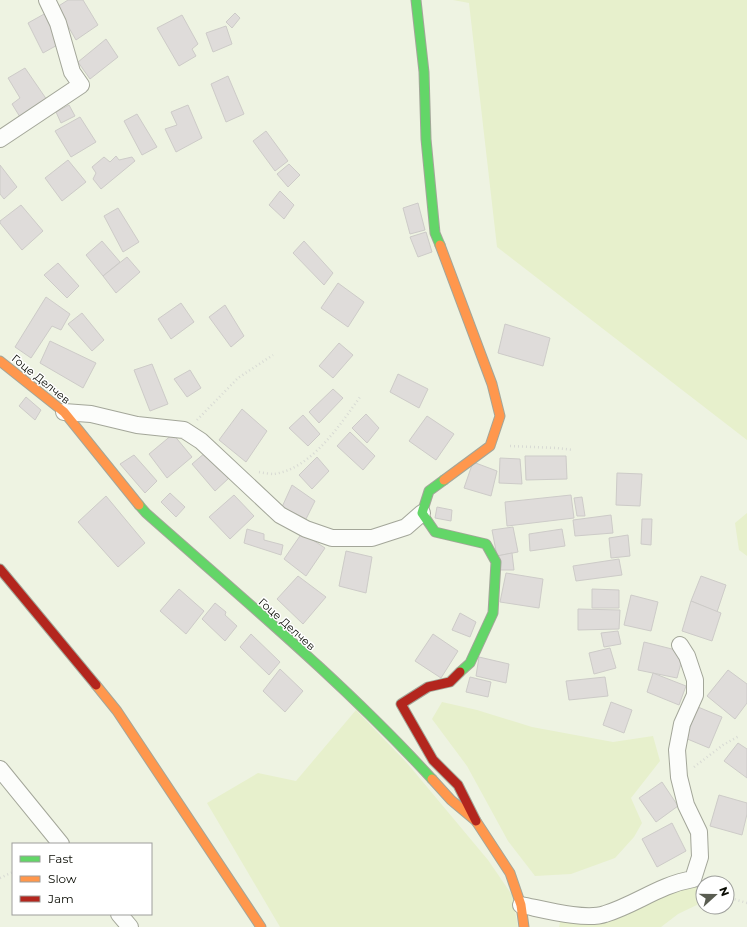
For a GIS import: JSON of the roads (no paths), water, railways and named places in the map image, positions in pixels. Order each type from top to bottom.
[{"type":"street","points":[[0,139],[81,86],[72,72],[58,23],[47,0]]},
{"type":"street","points":[[64,412],[91,414],[137,425],[184,430],[201,441],[280,515],[306,529],[332,538],[372,538],[406,527],[422,513],[429,491],[490,446],[500,416],[492,384],[435,232],[426,139],[424,72],[416,0]]},
{"type":"street","name":"Гоце Делчев","points":[[0,361],[64,412],[146,513],[273,626],[391,736],[451,800],[476,821],[510,873],[521,905],[524,927]]},
{"type":"street","points":[[422,513],[435,532],[486,544],[496,562],[493,613],[470,663],[450,682],[428,687],[413,695],[401,704],[433,760],[458,785],[476,821]]},
{"type":"street","points":[[0,569],[117,711],[230,878],[261,927]]},
{"type":"street","points":[[521,905],[576,915],[604,914],[674,882],[693,879],[700,857],[699,832],[686,805],[679,778],[677,750],[682,724],[695,695],[696,680],[687,656],[680,645]]},
{"type":"street","points":[[0,769],[60,843]]},
{"type":"street","points":[[120,915],[130,927]]}]
